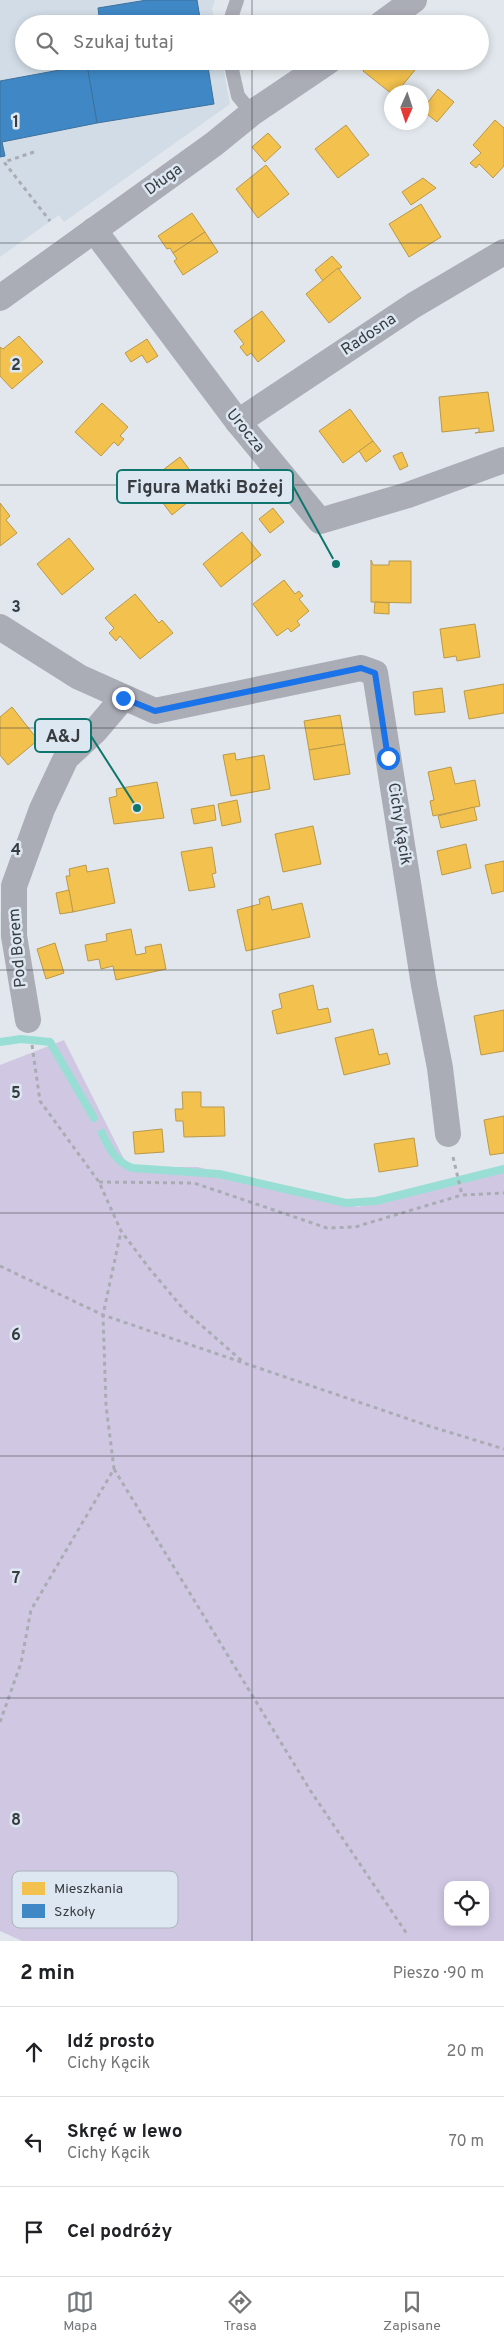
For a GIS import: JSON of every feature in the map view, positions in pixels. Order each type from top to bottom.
[{"type":"street","points":[[393,15],[414,0]]},
{"type":"street","name":"Długa","points":[[0,298],[214,144],[252,113],[316,70]]},
{"type":"street","name":"Urocza","points":[[94,230],[238,422],[320,521],[408,495],[504,460]]},
{"type":"street","name":"Radosna","points":[[238,422],[414,305],[504,252]]},
{"type":"street","name":"Cichy Kącik","points":[[0,627],[80,677],[155,711],[361,668],[375,673],[424,985],[440,1068],[448,1134]]},
{"type":"street","name":"Pod Borem","points":[[28,1020],[14,936],[14,886],[42,809],[66,758],[95,730],[123,698]]},
{"type":"lane","points":[[232,15],[236,0]]},
{"type":"lane","points":[[232,70],[238,96],[252,113]]},
{"type":"path","points":[[34,152],[4,162],[50,221]]},
{"type":"path","points":[[32,1045],[40,1101],[99,1182],[122,1231],[149,1268],[185,1311],[244,1363]]},
{"type":"path","points":[[455,1169],[462,1194]]},
{"type":"path","points":[[99,1182],[194,1182],[326,1228],[355,1228],[462,1194],[504,1193]]},
{"type":"path","points":[[122,1231],[103,1315],[106,1405],[114,1469],[310,1790],[406,1934]]},
{"type":"path","points":[[0,1266],[103,1315],[429,1426],[504,1449]]},
{"type":"path","points":[[0,1722],[21,1662],[31,1610],[114,1469]]},
{"type":"shaded area","points":[[0,0],[215,0],[212,9],[213,15],[15,15],[15,70],[224,70],[230,104],[64,222],[59,215],[0,257]]},
{"type":"shaded area","points":[[64,1040],[128,1167],[198,1167],[358,1207],[504,1169],[504,1941],[22,1941],[0,1931],[0,1065]]},
{"type":"building: Mieszkania","points":[[364,70],[415,70],[403,85],[384,85],[384,88]]},
{"type":"building: Mieszkania","points":[[438,89],[454,102],[437,122],[429,116],[429,101]]},
{"type":"building: Mieszkania","points":[[495,120],[504,128],[504,166],[493,178],[479,164],[476,168],[470,163],[481,153],[473,145]]},
{"type":"building: Mieszkania","points":[[346,125],[369,155],[338,178],[315,149]]},
{"type":"building: Mieszkania","points":[[268,133],[281,147],[265,162],[252,147]]},
{"type":"building: Mieszkania","points":[[266,165],[289,194],[258,218],[236,189]]},
{"type":"building: Mieszkania","points":[[423,178],[436,188],[411,205],[402,192]]},
{"type":"building: Mieszkania","points":[[421,204],[441,237],[409,257],[389,224]]},
{"type":"building: Mieszkania","points":[[192,213],[205,232],[173,253],[170,248],[167,249],[158,236]]},
{"type":"building: Mieszkania","points":[[205,232],[218,252],[183,275],[174,261],[177,259],[173,253]]},
{"type":"building: Mieszkania","points":[[332,256],[342,267],[323,281],[315,270]]},
{"type":"building: Mieszkania","points":[[338,268],[361,298],[329,323],[306,294]]},
{"type":"building: Mieszkania","points":[[262,311],[285,341],[258,362],[251,353],[247,356],[240,347],[244,344],[234,331]]},
{"type":"building: Mieszkania","points":[[19,336],[43,362],[12,389],[0,376],[0,347],[3,349]]},
{"type":"building: Mieszkania","points":[[147,339],[158,356],[147,363],[142,355],[131,362],[125,353]]},
{"type":"building: Mieszkania","points":[[488,392],[494,431],[475,433],[479,432],[479,428],[442,432],[439,397]]},
{"type":"building: Mieszkania","points":[[102,403],[128,427],[120,436],[124,439],[118,446],[114,442],[101,456],[75,432]]},
{"type":"building: Mieszkania","points":[[350,409],[373,441],[343,463],[319,431]]},
{"type":"building: Mieszkania","points":[[373,441],[381,451],[366,462],[359,451]]},
{"type":"building: Mieszkania","points":[[402,452],[408,466],[400,470],[393,456]]},
{"type":"building: Mieszkania","points":[[180,457],[204,489],[172,515],[147,482]]},
{"type":"building: Mieszkania","points":[[0,503],[10,516],[6,520],[17,533],[0,546]]},
{"type":"building: Mieszkania","points":[[273,508],[284,522],[270,533],[259,519]]},
{"type":"building: Mieszkania","points":[[242,532],[261,555],[221,587],[203,564]]},
{"type":"building: Mieszkania","points":[[69,538],[94,569],[62,595],[37,564]]},
{"type":"building: Mieszkania","points":[[371,560],[373,565],[389,565],[389,561],[411,561],[411,603],[371,602]]},
{"type":"building: Mieszkania","points":[[284,580],[295,594],[299,591],[303,596],[299,599],[309,611],[297,621],[300,625],[291,632],[288,628],[277,636],[253,604]]},
{"type":"building: Mieszkania","points":[[135,594],[159,623],[162,620],[173,633],[140,659],[120,636],[116,641],[109,633],[114,628],[105,618]]},
{"type":"building: Mieszkania","points":[[375,602],[389,603],[389,614],[374,613]]},
{"type":"building: Mieszkania","points":[[475,624],[480,657],[457,661],[456,656],[444,658],[440,629]]},
{"type":"building: Mieszkania","points":[[504,684],[504,713],[469,719],[464,691]]},
{"type":"building: Mieszkania","points":[[442,688],[445,712],[415,715],[413,692]]},
{"type":"building: Mieszkania","points":[[12,707],[38,740],[8,765],[0,755],[0,717]]},
{"type":"building: Mieszkania","points":[[340,715],[345,744],[309,750],[304,721]]},
{"type":"building: Mieszkania","points":[[345,744],[350,774],[314,780],[309,750]]},
{"type":"building: Mieszkania","points":[[235,753],[236,760],[264,755],[270,789],[231,796],[223,755]]},
{"type":"building: Mieszkania","points":[[451,767],[455,784],[475,780],[480,806],[433,816],[430,801],[434,800],[428,772]]},
{"type":"building: Mieszkania","points":[[157,782],[164,818],[114,824],[109,798],[117,796],[116,789]]},
{"type":"building: Mieszkania","points":[[237,800],[241,822],[222,826],[218,804]]},
{"type":"building: Mieszkania","points":[[214,805],[216,820],[194,824],[191,809]]},
{"type":"building: Mieszkania","points":[[474,807],[477,820],[441,828],[438,816]]},
{"type":"building: Mieszkania","points":[[313,826],[321,864],[283,872],[275,834]]},
{"type":"building: Mieszkania","points":[[466,844],[471,868],[442,875],[437,851]]},
{"type":"building: Mieszkania","points":[[212,847],[216,873],[212,874],[215,887],[189,891],[181,852]]},
{"type":"building: Mieszkania","points":[[504,861],[504,891],[492,894],[485,865]]},
{"type":"building: Mieszkania","points":[[86,865],[87,872],[108,868],[115,903],[73,912],[66,876],[70,876],[69,869]]},
{"type":"building: Mieszkania","points":[[69,890],[73,912],[60,914],[56,893]]},
{"type":"building: Mieszkania","points":[[269,896],[272,910],[302,903],[310,937],[246,951],[237,910],[260,904],[259,899]]},
{"type":"building: Mieszkania","points":[[131,929],[136,955],[146,953],[145,947],[161,944],[166,969],[116,980],[113,966],[101,969],[99,959],[88,961],[85,945],[107,941],[106,934]]},
{"type":"building: Mieszkania","points":[[55,943],[64,973],[46,979],[37,949]]},
{"type":"building: Mieszkania","points":[[313,985],[318,1010],[328,1008],[331,1022],[277,1034],[272,1011],[282,1008],[279,994]]},
{"type":"building: Mieszkania","points":[[504,1010],[504,1051],[481,1055],[474,1016]]},
{"type":"building: Mieszkania","points":[[373,1029],[379,1055],[387,1053],[390,1064],[344,1075],[335,1038]]},
{"type":"building: Mieszkania","points":[[182,1092],[201,1092],[201,1107],[224,1107],[225,1136],[184,1137],[183,1121],[176,1121],[175,1109],[183,1109]]},
{"type":"building: Mieszkania","points":[[504,1116],[504,1153],[490,1155],[484,1120]]},
{"type":"building: Mieszkania","points":[[162,1129],[164,1152],[135,1154],[133,1132]]},
{"type":"building: Mieszkania","points":[[414,1138],[418,1166],[379,1172],[374,1144]]},
{"type":"building: Szkoły","points":[[147,0],[197,0],[200,15],[99,15],[98,8]]},
{"type":"building: Szkoły","points":[[60,70],[88,70],[97,123],[2,142],[5,156],[0,157],[0,81]]},
{"type":"building: Szkoły","points":[[88,70],[208,70],[214,104],[97,123]]},
{"type":"waterway","points":[[0,1042],[21,1039],[50,1042],[94,1118]]},
{"type":"waterway","points":[[102,1133],[117,1158],[132,1168],[219,1174],[346,1203],[376,1201],[504,1169]]},
{"type":"place","name":"Figura Matki Bożej","points":[[336,564]]},
{"type":"place","name":"A&J","points":[[137,808]]},
{"type":"route","points":[[123,698],[155,711],[205,699],[361,668],[375,673],[388,758]]}]
